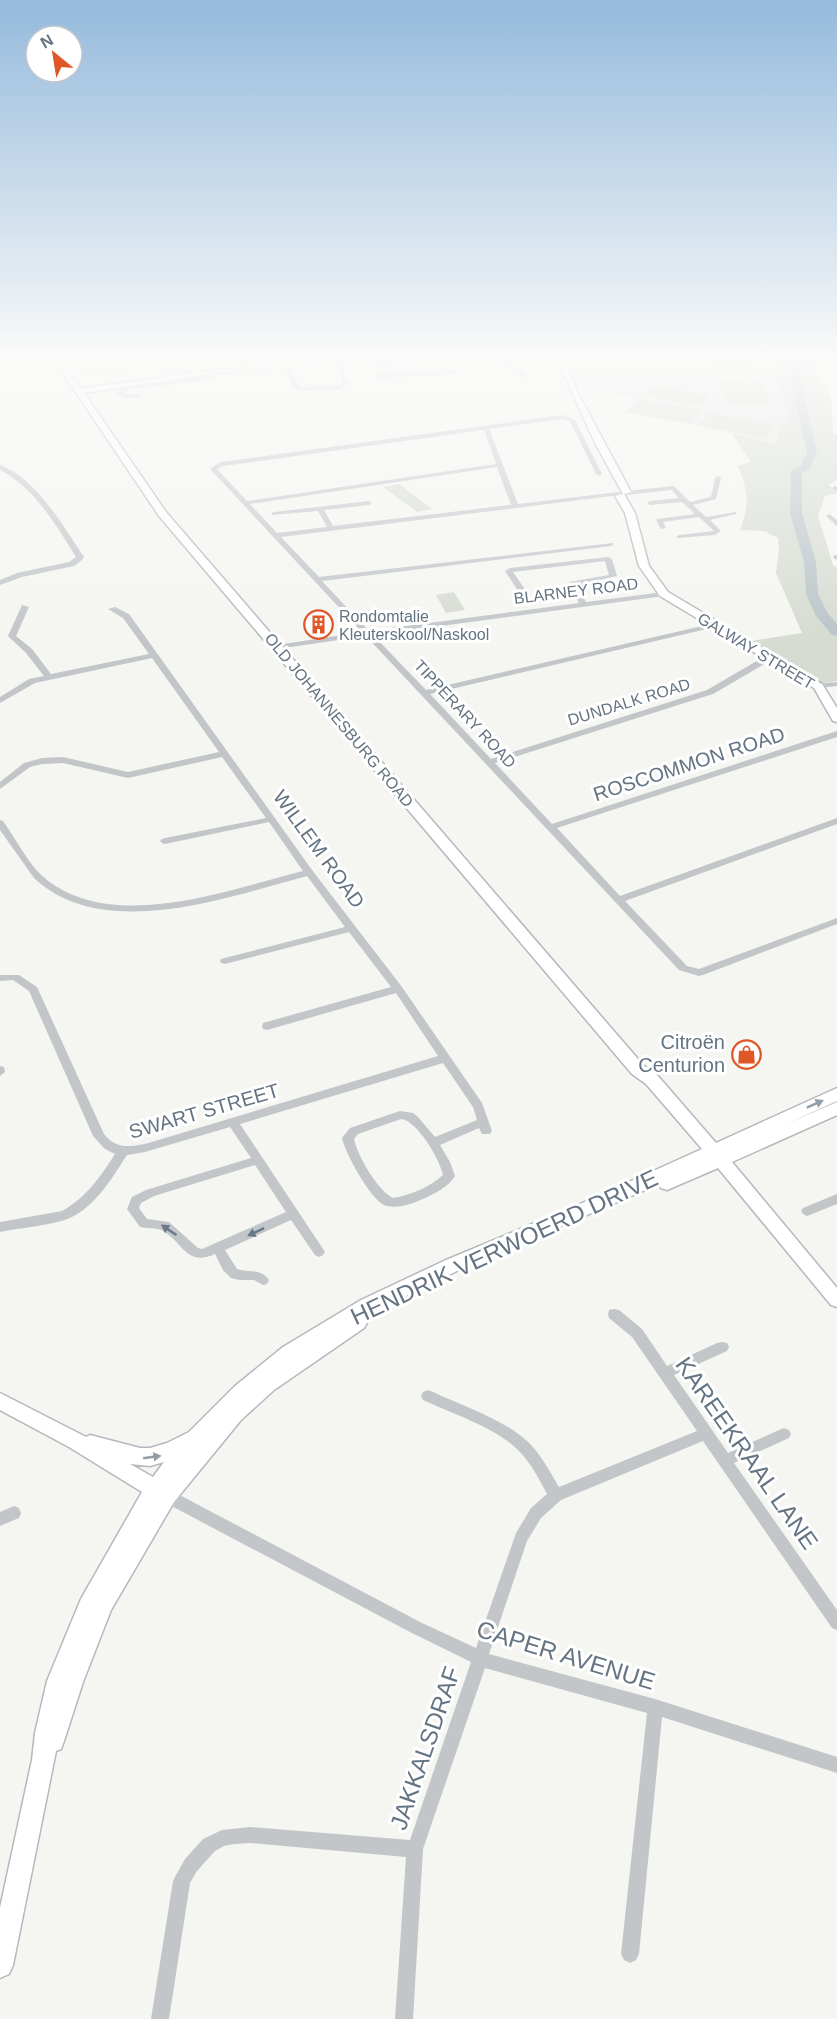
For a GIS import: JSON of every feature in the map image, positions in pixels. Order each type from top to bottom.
[{"type":"main road","name":"OLD JOHANNESBURG ROAD","points":[[119,451],[162,514],[638,1070],[644,1084],[713,1157],[756,1215],[837,1300]]},
{"type":"main road","points":[[602,451],[624,495],[645,566],[664,594]]},
{"type":"main road","name":"GALWAY STREET","points":[[664,594],[818,686],[837,718]]},
{"type":"main road","name":"HENDRIK VERWOERD DRIVE","points":[[161,1493],[234,1414],[286,1370],[353,1326],[461,1272],[713,1157],[837,1094]]},
{"type":"main road","name":"HENDRIK VERWOERD DRIVE","points":[[0,1965],[44,1760],[103,1604],[161,1493],[205,1431],[258,1377],[297,1348],[344,1319],[400,1290],[713,1157],[837,1108]]},
{"type":"main road","points":[[0,1401],[76,1441],[161,1493]]},
{"type":"main road","points":[[76,1441],[126,1456],[154,1458],[171,1452],[205,1431]]},
{"type":"street","name":"TIPPERARY ROAD","points":[[315,451],[221,464],[214,466],[213,470],[319,579],[676,961],[686,970],[699,973],[837,921]]},
{"type":"street","points":[[495,451],[515,506]]},
{"type":"street","points":[[587,451],[599,474]]},
{"type":"street","points":[[245,503],[500,465]]},
{"type":"street","points":[[0,467],[16,474],[45,508],[80,557],[71,564],[20,575],[0,584]]},
{"type":"street","points":[[650,503],[686,502],[714,498],[718,478]]},
{"type":"street","points":[[287,528],[330,526],[674,488],[717,532],[679,537]]},
{"type":"street","points":[[274,514],[369,503]]},
{"type":"street","points":[[320,509],[330,526]]},
{"type":"street","points":[[663,528],[658,520],[734,513]]},
{"type":"street","points":[[829,516],[837,524]]},
{"type":"street","points":[[277,535],[379,517]]},
{"type":"street","points":[[319,579],[611,544]]},
{"type":"street","points":[[525,595],[510,570],[608,559],[613,576],[573,584],[584,605]]},
{"type":"street","name":"BLARNEY ROAD","points":[[277,647],[664,594]]},
{"type":"street","points":[[25,607],[13,637],[29,651],[49,677]]},
{"type":"street","name":"WILLEM ROAD","points":[[112,609],[126,616],[309,872],[398,989],[478,1106],[485,1126],[433,1143]]},
{"type":"street","points":[[424,693],[715,625]]},
{"type":"street","points":[[0,701],[25,685],[49,677],[153,655]]},
{"type":"street","name":"DUNDALK ROAD","points":[[489,762],[710,692],[770,657]]},
{"type":"street","points":[[818,686],[837,684]]},
{"type":"street","name":"ROSCOMMON ROAD","points":[[552,827],[837,734]]},
{"type":"street","points":[[0,786],[27,765],[42,761],[63,760],[128,775],[224,754]]},
{"type":"street","points":[[165,841],[272,819]]},
{"type":"street","points":[[620,899],[837,821]]},
{"type":"street","points":[[0,823],[44,882],[83,902],[112,908],[163,907],[309,872]]},
{"type":"street","points":[[225,961],[352,928]]},
{"type":"street","name":"SWART STREET","points":[[0,978],[19,978],[33,989],[99,1136],[111,1149],[122,1153],[446,1058]]},
{"type":"street","points":[[267,1026],[398,989]]},
{"type":"street","points":[[405,1115],[416,1121],[433,1143],[449,1171],[445,1183],[408,1199],[394,1202],[386,1200],[377,1191],[350,1147],[348,1138],[354,1131],[405,1115]]},
{"type":"street","points":[[233,1122],[319,1252]]},
{"type":"street","points":[[0,1227],[65,1215],[75,1210],[100,1184],[122,1153]]},
{"type":"street","points":[[258,1160],[150,1193],[136,1200],[133,1209],[144,1224],[165,1225],[194,1252],[203,1254],[293,1214]]},
{"type":"street","points":[[807,1211],[837,1198]]},
{"type":"street","points":[[218,1249],[232,1272],[237,1275],[252,1274],[263,1280]]},
{"type":"street","name":"KAREEKRAAL LANE","points":[[614,1314],[637,1333],[837,1623]]},
{"type":"street","points":[[665,1373],[722,1347]]},
{"type":"street","points":[[428,1396],[521,1444],[556,1495]]},
{"type":"street","name":"JAKKALSDRAF","points":[[404,2019],[416,1849],[521,1538],[536,1513],[556,1495],[707,1433]]},
{"type":"street","points":[[726,1460],[784,1434]]},
{"type":"street","name":"CAPER AVENUE","points":[[161,1493],[404,1622],[481,1659],[776,1743],[837,1765]]},
{"type":"street","points":[[0,1519],[14,1513]]},
{"type":"street","points":[[630,1954],[655,1707]]},
{"type":"street","points":[[160,2019],[182,1881],[191,1865],[209,1845],[222,1838],[250,1835],[416,1849]]},
{"type":"shaded area","points":[[744,451],[837,451],[837,479],[829,485],[837,493],[825,496],[818,516],[833,565],[837,568],[837,681],[821,684],[751,641],[802,633],[776,573],[778,538],[764,531],[740,530],[746,498],[738,466],[751,462]]},
{"type":"shaded area","points":[[399,484],[432,509],[417,512],[383,487]]},
{"type":"shaded area","points":[[454,592],[465,610],[446,613],[436,595]]},
{"type":"waterway","points":[[812,451],[806,467],[797,471],[796,513],[810,562],[812,594],[821,613],[837,632]]},
{"type":"place","name":"Rondomtalie Kleuterskool/Naskool","points":[[318,625]]},
{"type":"place","name":"Citroën Centurion","points":[[746,1054]]}]
